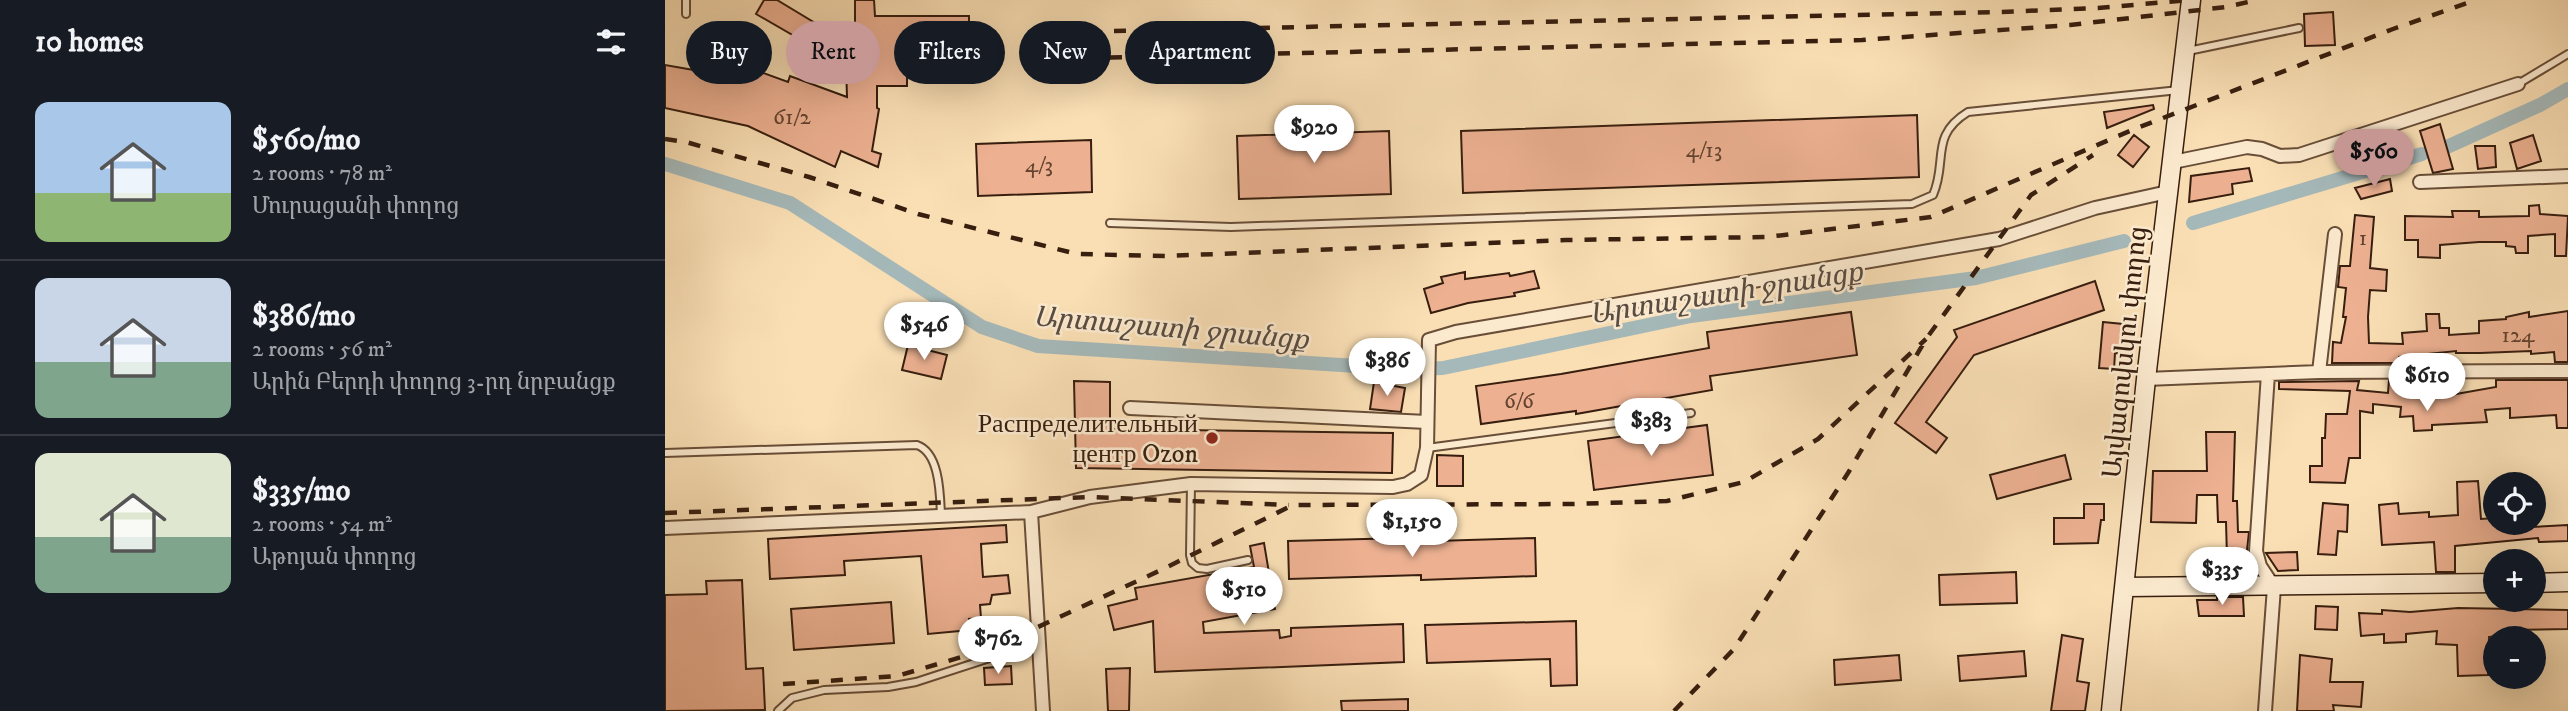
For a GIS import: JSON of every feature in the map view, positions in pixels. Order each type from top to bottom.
[{"type":"main road","name":"Այվազովսկու փողոց","points":[[2111,711],[2146,380],[2191,0]]},
{"type":"main road","points":[[2546,583],[2568,582]]},
{"type":"main road","points":[[2125,587],[2483,583]]},
{"type":"street","points":[[2173,162],[2246,146],[2280,156],[2299,155],[2518,85]]},
{"type":"street","points":[[2420,183],[2568,176]]},
{"type":"street","points":[[665,528],[1031,512],[1090,497],[1191,484],[1393,487],[1407,484],[1421,475],[1427,448],[1429,340],[1469,329],[1999,239],[2095,208],[2168,192]]},
{"type":"street","points":[[2319,372],[2335,234]]},
{"type":"street","points":[[2146,380],[2319,372],[2568,371]]},
{"type":"street","points":[[2265,711],[2274,587],[2260,566],[2256,551],[2268,374]]},
{"type":"street","points":[[1130,408],[1427,422]]},
{"type":"street","points":[[1031,512],[1043,711]]},
{"type":"lane","points":[[685,0],[685,14]]},
{"type":"lane","points":[[2186,51],[2299,28]]},
{"type":"lane","points":[[2518,85],[2568,54]]},
{"type":"lane","points":[[1110,223],[1231,227],[1912,204],[1933,195],[1937,185],[1943,141],[1952,122],[1968,112],[2181,89]]},
{"type":"lane","points":[[1427,448],[1691,413]]},
{"type":"lane","points":[[665,453],[917,445],[928,451],[935,466],[941,515]]},
{"type":"lane","points":[[1191,484],[1192,563],[1198,568],[1206,569],[1248,559]]},
{"type":"lane","points":[[778,711],[792,698],[824,690],[888,687],[916,682],[1039,642]]},
{"type":"building","points":[[764,0],[777,0],[812,21],[786,21],[786,31],[756,14]]},
{"type":"building","points":[[855,0],[874,0],[875,16],[969,16],[969,21],[894,21],[894,84],[907,86],[877,86],[879,109],[872,151],[881,154],[878,167],[841,151],[835,167],[748,126],[665,108],[665,65],[686,69],[686,84],[772,84],[772,76],[786,81],[786,84],[812,84],[847,97],[847,84],[880,84],[880,21],[855,21]]},
{"type":"building","points":[[2333,12],[2335,45],[2305,46],[2304,14]]},
{"type":"building","points":[[2153,105],[2154,109],[2107,128],[2104,112]]},
{"type":"building","points":[[1917,115],[1919,177],[1463,193],[1461,131]]},
{"type":"building","points":[[2440,124],[2453,169],[2433,173],[2420,131]]},
{"type":"building","points":[[1389,131],[1391,194],[1239,199],[1237,136]]},
{"type":"building","points":[[2134,135],[2149,147],[2133,167],[2118,155]]},
{"type":"building","points":[[2533,135],[2541,161],[2517,169],[2510,143]]},
{"type":"building","points":[[1091,140],[1092,192],[978,196],[976,144]]},
{"type":"building","points":[[2475,146],[2495,146],[2496,167],[2478,169]]},
{"type":"building","points":[[2249,168],[2252,181],[2232,184],[2233,194],[2189,202],[2191,176]]},
{"type":"building","points":[[2390,179],[2392,191],[2361,199],[2355,188]]},
{"type":"building","points":[[2539,205],[2540,214],[2568,216],[2566,256],[2555,256],[2555,234],[2528,236],[2528,253],[2516,253],[2515,247],[2506,246],[2506,242],[2479,242],[2440,245],[2440,258],[2418,257],[2418,240],[2405,240],[2405,216],[2453,217],[2452,211],[2479,211],[2479,217],[2529,216],[2529,206]]},
{"type":"building","points":[[2355,215],[2374,217],[2370,268],[2387,270],[2386,291],[2370,290],[2369,343],[2403,344],[2402,333],[2427,331],[2426,314],[2439,314],[2440,328],[2449,328],[2449,335],[2479,333],[2479,321],[2506,319],[2529,312],[2529,317],[2568,311],[2568,362],[2555,362],[2554,352],[2531,354],[2531,351],[2456,351],[2399,357],[2399,363],[2332,363],[2333,342],[2341,343],[2346,317],[2343,317],[2346,288],[2338,287],[2340,266],[2350,266]]},
{"type":"building","points":[[1534,271],[1539,288],[1514,293],[1515,296],[1468,303],[1431,313],[1424,289],[1443,283],[1441,277],[1465,272],[1465,279],[1509,273],[1510,276]]},
{"type":"building","points":[[2095,281],[2104,310],[1974,355],[1926,422],[1947,438],[1936,453],[1895,423],[1957,337],[1954,330]]},
{"type":"building","points":[[1851,312],[1857,355],[1710,376],[1712,390],[1576,414],[1576,411],[1481,424],[1476,386],[1709,348],[1707,332]]},
{"type":"building","points":[[2103,322],[2133,325],[2131,354],[2115,353],[2114,369],[2099,368]]},
{"type":"building","points":[[908,345],[947,355],[941,379],[902,370]]},
{"type":"building","points":[[2389,380],[2399,380],[2400,392],[2456,389],[2456,394],[2496,387],[2496,380],[2568,380],[2568,428],[2557,428],[2556,415],[2510,418],[2510,408],[2485,410],[2487,422],[2432,425],[2432,430],[2414,431],[2413,416],[2400,417],[2401,407],[2373,404],[2373,413],[2360,411],[2360,458],[2349,458],[2345,483],[2310,482],[2310,466],[2322,466],[2322,438],[2325,438],[2326,414],[2347,414],[2350,391],[2279,389],[2279,382],[2359,381],[2357,390],[2388,393]]},
{"type":"building","points":[[1074,381],[1110,382],[1110,429],[1393,433],[1392,473],[1076,468]]},
{"type":"building","points":[[1374,382],[1405,388],[1401,412],[1370,409]]},
{"type":"building","points":[[1707,425],[1713,475],[1594,490],[1588,441]]},
{"type":"building","points":[[2206,432],[2235,432],[2233,501],[2237,501],[2238,532],[2249,532],[2247,550],[2250,574],[2216,575],[2216,558],[2227,558],[2226,522],[2218,522],[2217,495],[2197,495],[2196,523],[2151,522],[2153,471],[2207,471]]},
{"type":"building","points":[[1437,455],[1463,456],[1463,486],[1437,486]]},
{"type":"building","points":[[2065,455],[2071,479],[1997,499],[1990,475]]},
{"type":"building","points":[[2478,481],[2483,535],[2546,535],[2546,526],[2568,525],[2568,541],[2539,542],[2538,538],[2455,546],[2455,572],[2436,572],[2434,542],[2382,545],[2379,505],[2398,503],[2399,514],[2429,512],[2429,517],[2458,515],[2457,482]]},
{"type":"building","points":[[2323,503],[2348,505],[2347,532],[2338,531],[2336,555],[2318,554]]},
{"type":"building","points":[[2084,504],[2104,504],[2104,520],[2101,520],[2098,543],[2054,544],[2054,518],[2084,518]]},
{"type":"building","points":[[1006,525],[1007,542],[981,544],[982,563],[983,577],[1008,575],[1010,593],[992,595],[990,604],[980,605],[981,618],[969,619],[970,630],[928,634],[921,556],[844,561],[845,575],[770,579],[768,539]]},
{"type":"building","points":[[1403,538],[1403,542],[1535,538],[1536,576],[1421,580],[1421,575],[1289,579],[1288,541]]},
{"type":"building","points":[[1264,543],[1275,609],[1203,622],[1204,633],[1279,630],[1280,638],[1291,636],[1291,628],[1403,624],[1404,662],[1155,672],[1153,621],[1114,630],[1108,606],[1137,599],[1135,588],[1254,567],[1250,546]]},
{"type":"building","points":[[2297,552],[2298,570],[2278,571],[2266,553]]},
{"type":"building","points":[[2016,572],[2017,603],[1940,605],[1939,575]]},
{"type":"building","points":[[742,580],[746,669],[763,668],[765,710],[665,711],[665,595],[707,594],[706,581]]},
{"type":"building","points":[[2217,597],[2243,597],[2244,616],[2199,616],[2197,600],[2217,600]]},
{"type":"building","points":[[891,602],[894,643],[794,650],[791,609]]},
{"type":"building","points":[[2316,606],[2338,607],[2337,630],[2315,629]]},
{"type":"building","points":[[2458,608],[2483,608],[2483,612],[2568,610],[2568,629],[2546,629],[2546,626],[2483,626],[2483,675],[2458,676],[2457,645],[2436,644],[2437,631],[2406,634],[2406,642],[2384,643],[2384,634],[2361,636],[2359,613],[2382,614],[2382,610],[2410,612]]},
{"type":"building","points":[[1576,621],[1577,685],[1551,686],[1550,659],[1427,663],[1425,625]]},
{"type":"building","points":[[2062,635],[2083,639],[2077,681],[2089,683],[2085,711],[2051,711]]},
{"type":"building","points":[[2024,651],[2026,676],[1960,681],[1958,656]]},
{"type":"building","points":[[1899,655],[1901,680],[1835,685],[1834,660]]},
{"type":"building","points":[[2300,655],[2332,659],[2330,682],[2363,682],[2361,707],[2333,705],[2334,711],[2297,711]]},
{"type":"building","points":[[1011,666],[1012,684],[985,685],[984,668]]},
{"type":"building","points":[[1130,668],[1129,711],[1108,711],[1106,669]]},
{"type":"building","points":[[1408,699],[1408,711],[1342,711],[1341,701]]},
{"type":"waterway","name":"Արտաշատի ջրանցք","points":[[2449,146],[2540,105],[2568,89]]},
{"type":"waterway","name":"Արտաշատի ջրանցք","points":[[2193,223],[2422,154]]},
{"type":"waterway","name":"Արտաշատի ջրանցք","points":[[665,164],[790,203],[982,327],[1038,346],[1404,369],[1443,368],[1691,316],[1976,278],[2124,241]]},
{"type":"railway","points":[[1114,31],[1999,12],[2098,8],[2190,0]]},
{"type":"railway","points":[[1111,57],[1862,40],[2070,25],[2226,7],[2257,0]]},
{"type":"railway","points":[[665,139],[686,142],[809,177],[918,214],[1077,254],[1166,256],[1566,240],[1767,237],[1931,217],[2132,130],[2393,29],[2476,0]]},
{"type":"railway","points":[[1674,711],[1734,649],[1848,473],[1926,339],[2031,195],[2093,155]]},
{"type":"railway","points":[[783,684],[897,676],[965,656],[1038,627],[1293,505],[1667,501],[1744,482],[1818,439],[1926,339]]},
{"type":"railway","points":[[665,513],[1090,497],[1289,505]]},
{"type":"place","name":"Распределительный центр Ozon","points":[[1212,438]]}]
